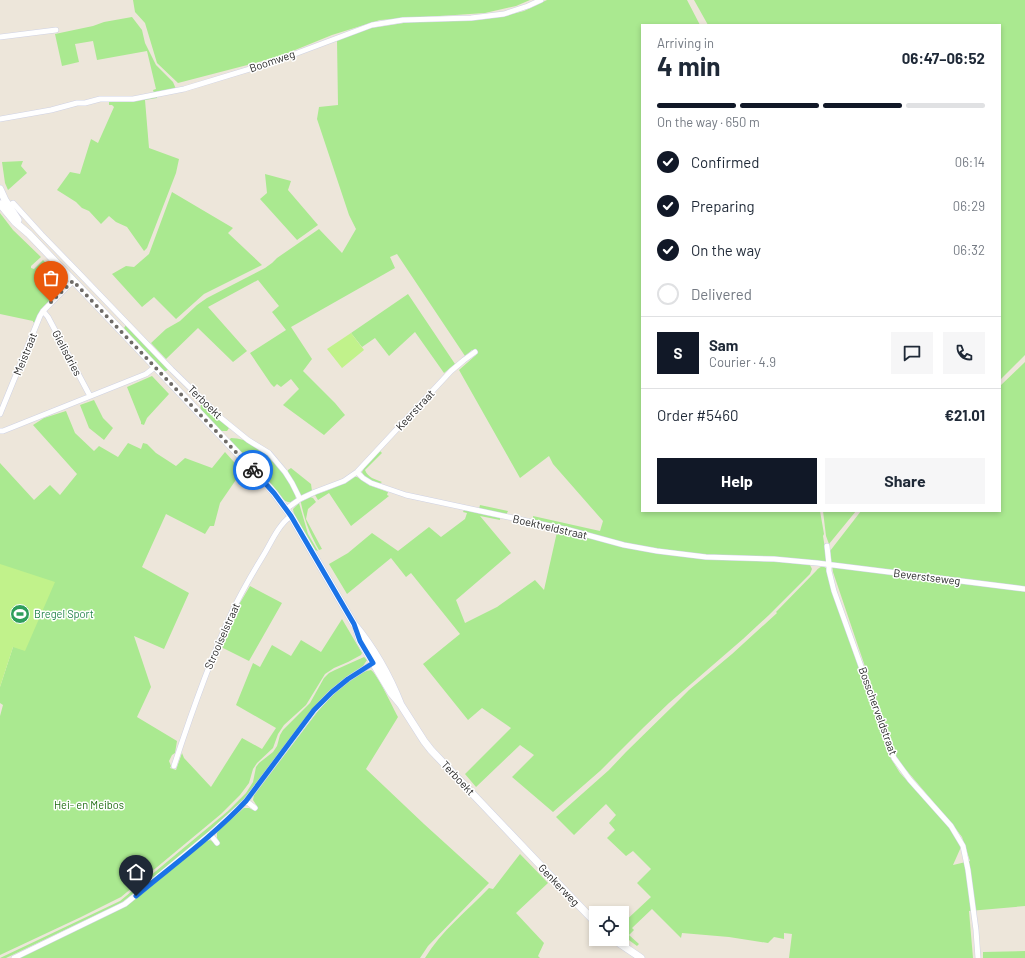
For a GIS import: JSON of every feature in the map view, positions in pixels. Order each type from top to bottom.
[{"type":"main road","name":"Terboekt","points":[[1,192],[4,206],[15,222],[29,234],[262,479],[286,509],[354,624],[360,641],[376,661],[391,693],[401,705],[431,750],[522,846]]},
{"type":"main road","name":"Genkerweg","points":[[522,846],[589,916]]},
{"type":"main road","points":[[624,946],[641,958]]},
{"type":"street","name":"Boomweg","points":[[0,119],[100,99],[134,99],[152,94],[184,89],[276,61],[372,25],[403,20],[471,18],[504,14],[541,0]]},
{"type":"street","points":[[0,37],[56,30]]},
{"type":"street","name":"Terboekt","points":[[4,206],[13,203],[15,207],[52,246],[172,370],[221,418],[248,440],[269,453],[285,472],[300,499]]},
{"type":"street","name":"Meistraat","points":[[0,414],[40,316],[43,311],[73,281]]},
{"type":"street","name":"Gielisdries","points":[[43,311],[48,317],[90,396]]},
{"type":"street","name":"Keerstraat","points":[[358,472],[451,371],[475,352]]},
{"type":"street","points":[[0,431],[3,432],[146,374],[155,367]]},
{"type":"street","points":[[286,509],[300,499],[344,481],[358,472]]},
{"type":"street","name":"Boektveldstraat","points":[[358,472],[363,478],[372,484],[406,495],[569,530],[624,545],[706,557],[774,559],[829,565]]},
{"type":"street","name":"Strooiselstraat","points":[[174,766],[196,699],[232,612],[276,534],[284,521],[291,516]]},
{"type":"street","name":"Bosscherveldstraat","points":[[827,546],[829,571],[834,590],[894,758],[910,780],[951,826],[963,846],[968,870],[978,958]]},
{"type":"street","name":"Beverstseweg","points":[[829,565],[1025,589]]},
{"type":"street","points":[[14,958],[125,904],[210,834],[246,801],[314,710],[332,692],[376,661]]},
{"type":"street","points":[[246,801],[255,808]]},
{"type":"street","points":[[210,834],[217,842]]},
{"type":"green space","points":[[133,0],[530,0],[516,6],[485,13],[380,20],[332,35],[278,57],[178,83],[157,63],[145,23],[135,12]]},
{"type":"green space","points":[[547,0],[687,0],[699,24],[641,24],[641,512],[820,512],[827,561],[698,554],[661,549],[628,544],[533,520],[533,516],[600,531],[603,521],[553,464],[549,456],[520,478],[459,370],[476,355],[472,350],[465,356],[397,254],[390,257],[395,268],[291,327],[312,359],[303,371],[345,415],[324,435],[283,405],[299,389],[291,379],[281,387],[277,384],[274,387],[250,353],[286,330],[272,312],[279,306],[258,280],[208,307],[247,351],[233,362],[198,328],[166,359],[151,343],[166,329],[180,321],[207,298],[265,268],[319,229],[342,253],[356,229],[349,215],[317,119],[319,107],[338,105],[337,40],[371,28],[410,22],[479,20],[524,11]]},
{"type":"green space","points":[[694,0],[1025,0],[1025,355],[1001,379],[1001,24],[707,24]]},
{"type":"green space","points":[[132,17],[142,30],[145,43],[156,65],[173,82],[176,89],[154,93],[153,90],[156,89],[147,51],[97,60],[93,41],[75,44],[79,62],[62,66],[55,34]]},
{"type":"green space","points":[[157,97],[145,100],[149,148],[179,159],[176,173],[147,248],[144,251],[127,227],[116,222],[109,216],[101,224],[89,211],[82,208],[76,202],[57,190],[70,172],[80,174],[91,139],[98,143],[114,107],[109,105],[109,101],[127,102]]},
{"type":"green space","points":[[23,161],[21,166],[27,173],[8,190],[5,183],[2,162]]},
{"type":"green space","points":[[265,174],[291,181],[288,190],[318,225],[297,240],[260,199],[267,193]]},
{"type":"green space","points":[[172,192],[233,228],[228,233],[262,265],[204,294],[176,319],[154,297],[142,307],[112,274],[126,266],[134,267],[149,254]]},
{"type":"green space","points":[[0,213],[13,230],[41,257],[31,266],[31,268],[34,269],[43,260],[66,284],[43,307],[35,323],[33,321],[0,314]]},
{"type":"green space","points":[[408,294],[455,364],[444,373],[415,332],[389,356],[375,338],[362,347],[351,333]]},
{"type":"green space","points":[[126,325],[169,369],[164,371],[127,332],[124,328]]},
{"type":"green space","points":[[351,333],[364,350],[342,368],[327,349]]},
{"type":"green space","points":[[1025,362],[1025,906],[969,911],[973,958],[789,958],[792,934],[784,933],[784,939],[774,937],[768,943],[729,937],[682,933],[681,938],[652,909],[632,928],[634,930],[629,935],[629,917],[651,897],[637,883],[651,869],[633,851],[626,856],[607,838],[615,830],[609,823],[616,815],[606,804],[574,835],[556,817],[609,770],[689,690],[732,654],[777,613],[776,612],[821,567],[827,569],[834,597],[890,757],[900,773],[950,828],[961,847],[953,865],[970,861],[962,837],[896,758],[833,572],[830,551],[860,512],[1001,512],[1001,385]]},
{"type":"green space","points":[[152,376],[169,394],[147,418],[144,425],[141,424],[127,387]]},
{"type":"green space","points":[[94,400],[103,418],[113,428],[104,440],[89,428],[80,405]]},
{"type":"green space","points":[[202,403],[229,428],[227,431],[221,431],[202,412],[200,408]]},
{"type":"green space","name":"Hei- en Meibos","points":[[66,411],[75,433],[94,451],[99,446],[118,457],[128,443],[141,449],[143,443],[147,444],[156,453],[176,466],[185,458],[212,468],[225,452],[242,471],[220,503],[214,526],[210,526],[205,534],[166,514],[142,567],[189,593],[164,649],[134,636],[151,687],[137,717],[177,741],[175,753],[169,761],[171,766],[170,768],[176,770],[182,753],[184,758],[211,787],[242,738],[262,749],[276,728],[236,705],[253,663],[260,667],[272,645],[291,656],[301,640],[321,652],[342,619],[362,653],[361,655],[325,674],[306,705],[284,725],[278,734],[273,748],[257,763],[253,769],[249,783],[240,795],[221,814],[121,897],[0,955],[0,716],[3,705],[0,703],[0,687],[13,647],[0,567],[0,463],[34,500],[50,485],[60,495],[77,474],[33,425],[44,418]]},
{"type":"green space","points":[[231,438],[248,442],[269,455],[276,462],[290,483],[296,499],[290,502],[284,500],[265,477],[229,440]]},
{"type":"green space","points":[[380,451],[382,453],[365,470],[370,477],[382,482],[379,484],[367,478],[362,472],[365,466]]},
{"type":"green space","points":[[291,468],[311,484],[312,491],[301,497],[288,474],[288,470]]},
{"type":"green space","points":[[357,477],[369,485],[388,492],[387,495],[389,496],[351,526],[329,493],[318,500],[315,495]]},
{"type":"green space","points":[[310,497],[316,502],[308,509],[306,519],[322,549],[319,550],[308,528],[301,503]]},
{"type":"green space","points":[[299,503],[308,534],[318,551],[315,550],[294,515],[293,509]]},
{"type":"green space","points":[[480,505],[508,511],[506,515],[479,509]]},
{"type":"green space","points":[[464,510],[500,518],[500,520],[480,516],[511,553],[456,600],[465,623],[497,607],[535,580],[544,590],[557,532],[580,535],[664,554],[696,558],[781,562],[810,565],[812,569],[810,574],[769,615],[669,703],[600,771],[553,812],[512,777],[534,755],[520,745],[476,787],[465,774],[511,728],[482,708],[468,720],[423,664],[460,634],[411,573],[406,577],[391,558],[347,594],[329,564],[348,553],[372,533],[398,551],[429,527],[441,537],[465,519],[467,513],[463,512]]},
{"type":"green space","points":[[823,512],[855,512],[829,544],[826,536]]},
{"type":"green space","name":"Bregel Sport","points":[[0,564],[55,582],[25,651],[13,647],[0,687]]},
{"type":"green space","points":[[250,586],[282,603],[249,661],[221,647],[234,613]]},
{"type":"green space","points":[[364,657],[367,660],[363,666],[328,692],[311,710],[236,809],[142,887],[121,903],[6,958],[0,958],[120,901],[228,811],[246,793],[253,782],[256,767],[273,752],[283,730],[310,703],[324,678],[329,673]]},
{"type":"green space","points":[[371,670],[398,717],[366,769],[489,883],[428,946],[420,958],[19,958],[128,905],[205,842],[210,840],[216,844],[219,842],[217,833],[220,829],[244,808],[253,810],[257,806],[253,800],[254,795],[323,705],[342,686],[356,676]]},
{"type":"green space","points":[[520,854],[548,883],[516,913],[544,943],[538,956],[540,958],[425,958],[431,948],[455,921],[489,888],[493,889]]},
{"type":"green space","points":[[629,935],[639,944],[637,946],[629,940]]},
{"type":"green space","points":[[1025,951],[1025,958],[983,958],[983,952]]},
{"type":"way so far","points":[[51,302],[73,281],[253,470]]},
{"type":"place","name":"Bregel Sport","points":[[20,614]]},
{"type":"route","points":[[136,896],[239,808],[246,801],[314,710],[348,679],[373,663],[360,641],[354,624],[303,535],[274,493],[253,470]]}]
